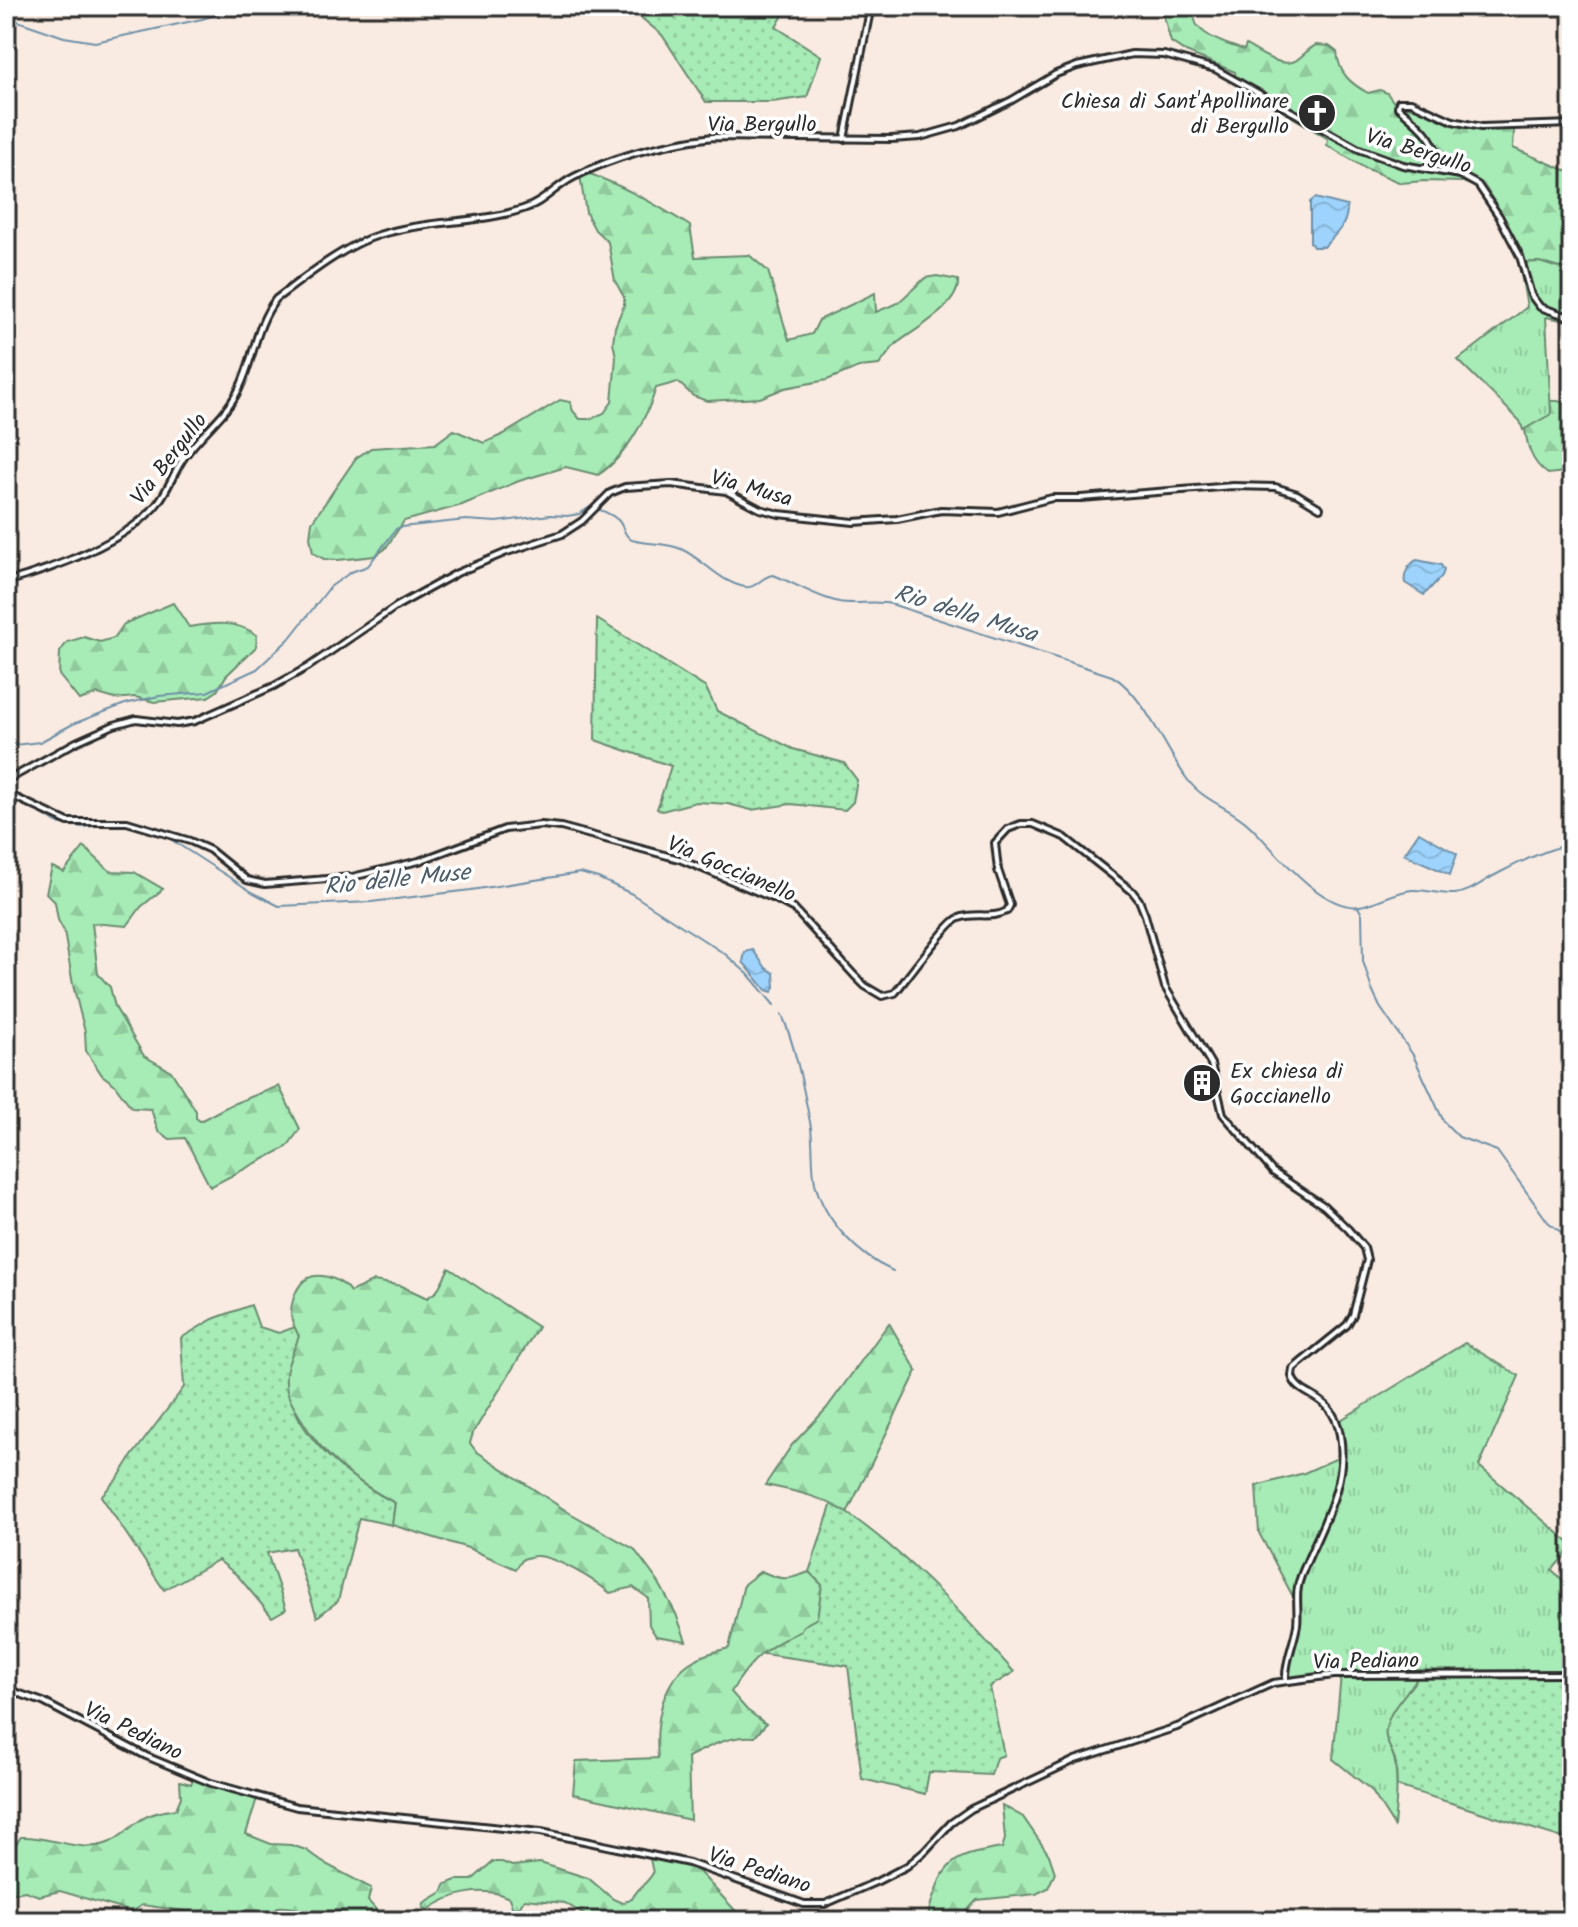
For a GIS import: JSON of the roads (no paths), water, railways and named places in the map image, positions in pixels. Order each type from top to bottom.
[{"type":"street","points":[[844,139],[871,6]]},
{"type":"street","name":"Via Bergullo","points":[[6,582],[79,558],[148,513],[163,495],[186,455],[218,421],[237,393],[266,311],[291,287],[355,245],[390,232],[523,209],[570,179],[614,157],[684,141],[713,137],[891,139],[934,134],[1004,104],[1066,70],[1122,56],[1147,53],[1215,69],[1348,144],[1383,159],[1460,175],[1478,185],[1520,256],[1531,295],[1540,307],[1572,318]]},
{"type":"street","points":[[1422,168],[1435,162],[1438,158],[1436,150],[1423,128],[1398,107],[1399,102],[1411,102],[1453,121],[1481,127],[1572,124]]},
{"type":"street","name":"Via Musa","points":[[6,781],[76,742],[121,723],[136,719],[177,724],[195,721],[274,686],[308,667],[397,606],[466,569],[562,534],[610,493],[625,487],[671,484],[726,491],[760,509],[779,514],[854,522],[897,519],[941,510],[998,512],[1052,498],[1244,486],[1287,490],[1320,508]]},
{"type":"street","name":"Via Goccianello","points":[[6,793],[68,822],[127,822],[190,841],[219,856],[247,880],[265,884],[323,881],[364,874],[419,861],[505,829],[541,825],[584,832],[679,859],[794,909],[865,986],[882,996],[895,993],[954,921],[969,916],[994,916],[1007,911],[1010,905],[995,854],[995,843],[1008,829],[1033,824],[1064,837],[1082,849],[1139,900],[1165,987],[1211,1064],[1223,1114],[1273,1172],[1324,1206],[1358,1240],[1366,1254],[1357,1300],[1347,1325],[1293,1369],[1292,1376],[1298,1387],[1317,1397],[1332,1411],[1341,1448],[1333,1503],[1301,1575],[1295,1597],[1297,1625],[1285,1667],[1286,1679]]},
{"type":"street","name":"Via Pediano","points":[[6,1689],[43,1702],[146,1756],[211,1783],[297,1807],[541,1832],[689,1863],[804,1904],[825,1904],[907,1866],[951,1823],[971,1809],[1075,1760],[1177,1727],[1286,1679],[1334,1675],[1572,1674]]},
{"type":"water","points":[[1315,198],[1347,206],[1343,224],[1324,247],[1313,247],[1310,242],[1310,202]]},
{"type":"water","points":[[1417,560],[1441,565],[1444,570],[1424,595],[1405,583],[1407,570]]},
{"type":"water","points":[[1419,832],[1457,854],[1450,875],[1404,854]]},
{"type":"water","points":[[753,950],[766,968],[774,973],[775,987],[772,992],[766,990],[743,962],[745,952]]},
{"type":"waterway","points":[[6,17],[64,37],[95,42],[202,19],[242,6]]},
{"type":"waterway","name":"Rio della Musa","points":[[6,746],[40,742],[73,724],[125,704],[159,696],[207,692],[257,669],[289,639],[330,587],[351,572],[368,566],[396,529],[466,520],[497,522],[550,515],[567,516],[579,514],[590,507],[618,520],[632,540],[681,549],[719,575],[745,587],[773,575],[830,600],[891,604],[1112,676],[1144,708],[1194,787],[1250,826],[1315,890],[1345,905],[1360,906],[1412,890],[1461,893],[1526,860],[1572,843]]},
{"type":"waterway","name":"Rio delle Muse","points":[[6,797],[35,809],[56,823],[82,827],[124,824],[167,837],[279,906],[371,902],[580,873],[632,894],[725,954],[748,974],[774,1005]]},
{"type":"waterway","points":[[1358,907],[1362,914],[1363,961],[1372,990],[1413,1055],[1444,1122],[1459,1137],[1497,1151],[1548,1222],[1572,1241]]},
{"type":"waterway","name":"Rio delle Muse","points":[[782,1015],[805,1095],[815,1183],[820,1197],[844,1235],[867,1256],[893,1271]]},
{"type":"place","name":"Chiesa di Sant'Apollinare di Bergullo","points":[[1317,113]]},
{"type":"place","name":"Ex chiesa di Goccianello","points":[[1202,1083]]}]
